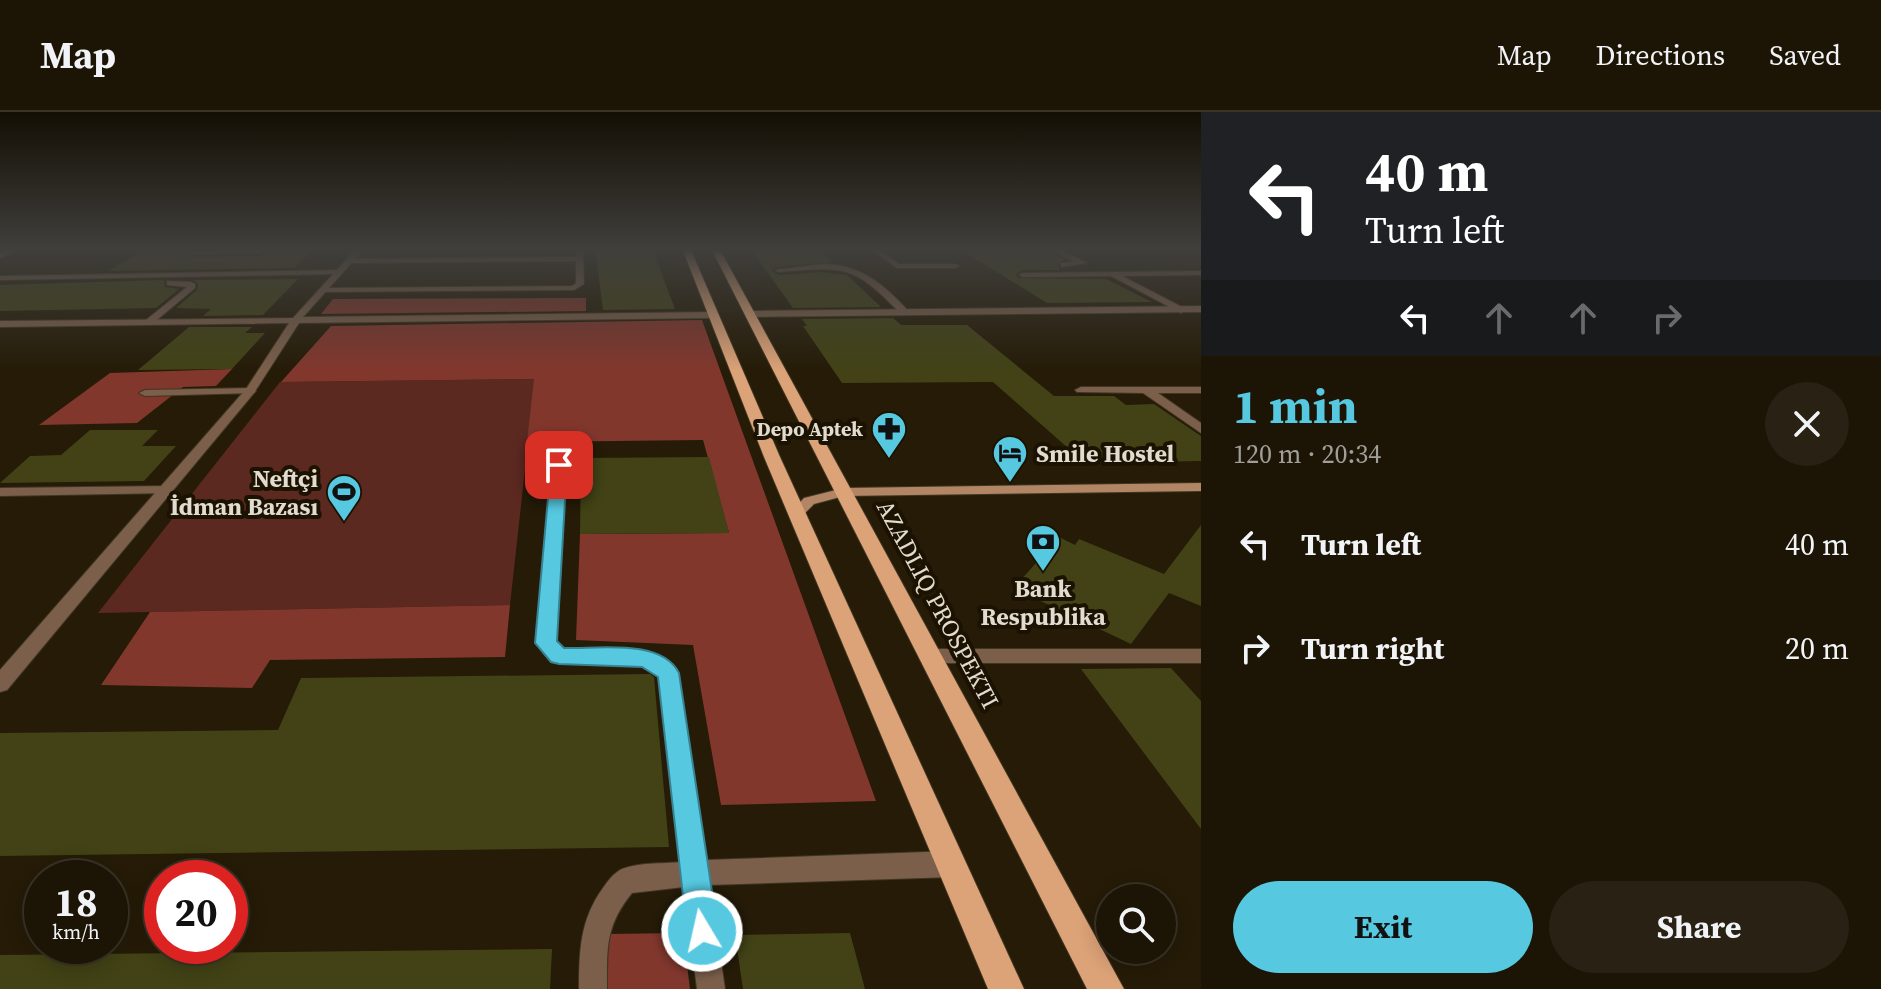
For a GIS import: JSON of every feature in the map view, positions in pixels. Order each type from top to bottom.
[{"type":"main road","points":[[702,289],[1006,989]]},
{"type":"main road","points":[[737,289],[1106,989]]},
{"type":"main road","points":[[798,512],[809,501],[844,492],[1201,487]]},
{"type":"street","points":[[149,322],[190,289]]},
{"type":"street","points":[[0,684],[250,391],[296,320],[324,290],[458,289]]},
{"type":"street","points":[[878,289],[905,313]]},
{"type":"street","points":[[1140,289],[1181,310]]},
{"type":"street","points":[[750,314],[1201,309]]},
{"type":"street","points":[[0,324],[713,315]]},
{"type":"street","points":[[1081,390],[1201,390]]},
{"type":"street","points":[[1146,390],[1201,429]]},
{"type":"street","points":[[145,393],[250,391]]},
{"type":"street","points":[[559,465],[546,643],[559,656],[646,658],[668,673],[711,989]]},
{"type":"street","points":[[0,492],[166,490]]},
{"type":"street","points":[[933,656],[1193,656],[1201,673]]},
{"type":"street","points":[[593,989],[593,937],[605,904],[625,881],[694,873],[953,864]]},
{"type":"shaded area","points":[[586,298],[586,311],[321,314],[333,299]]},
{"type":"shaded area","points":[[702,320],[876,801],[721,805],[693,645],[576,640],[580,534],[729,533],[703,440],[527,442],[534,379],[281,382],[331,326]]},
{"type":"shaded area","points":[[232,369],[216,386],[183,387],[137,423],[39,425],[110,373]]},
{"type":"shaded area","name":"Neftçi İdman Bazası","points":[[535,379],[510,605],[98,613],[280,382]]},
{"type":"shaded area","points":[[510,605],[505,657],[270,660],[252,688],[101,685],[150,612]]},
{"type":"shaded area","points":[[683,933],[690,989],[606,989],[605,934]]},
{"type":"building","points":[[0,289],[179,289],[156,308],[0,311]]},
{"type":"building","points":[[288,289],[263,315],[203,316],[211,309],[176,308],[197,290]]},
{"type":"building","points":[[600,289],[667,289],[675,309],[603,310]]},
{"type":"building","points":[[779,289],[862,289],[881,307],[793,308]]},
{"type":"building","points":[[1024,289],[1126,289],[1152,302],[1047,303]]},
{"type":"building","points":[[893,318],[901,325],[967,325],[1054,396],[1114,396],[1126,405],[1154,404],[1201,436],[1201,461],[1085,463],[993,382],[842,383],[803,326],[807,326],[802,319]]},
{"type":"building","points":[[189,327],[252,327],[245,333],[265,333],[232,369],[138,370]]},
{"type":"building","points":[[90,430],[158,430],[142,446],[176,446],[144,481],[0,483],[30,456],[61,455]]},
{"type":"building","points":[[709,457],[729,533],[580,534],[581,458]]},
{"type":"building","points":[[1201,525],[1201,606],[1169,593],[1131,644],[1026,594],[1030,587],[1019,582],[1059,537],[1075,545],[1079,539],[1164,574]]},
{"type":"building","points":[[1171,668],[1201,701],[1201,829],[1081,669]]},
{"type":"building","points":[[650,674],[654,677],[669,847],[0,856],[0,733],[278,730],[301,678]]},
{"type":"building","points":[[850,933],[865,989],[743,989],[735,935]]},
{"type":"building","points":[[552,949],[550,989],[0,989],[0,955],[24,955],[24,964],[128,964],[128,954],[144,953],[144,964],[248,964],[248,952]]},
{"type":"place","name":"Depo Aptek","points":[[889,460]]},
{"type":"place","name":"Smile Hostel","points":[[1010,484]]},
{"type":"place","name":"Neftçi İdman Bazası","points":[[344,523]]},
{"type":"place","name":"Bank Respublika","points":[[1043,573]]},
{"type":"route","points":[[559,465],[546,643],[559,656],[646,658],[668,673],[702,931]]}]
